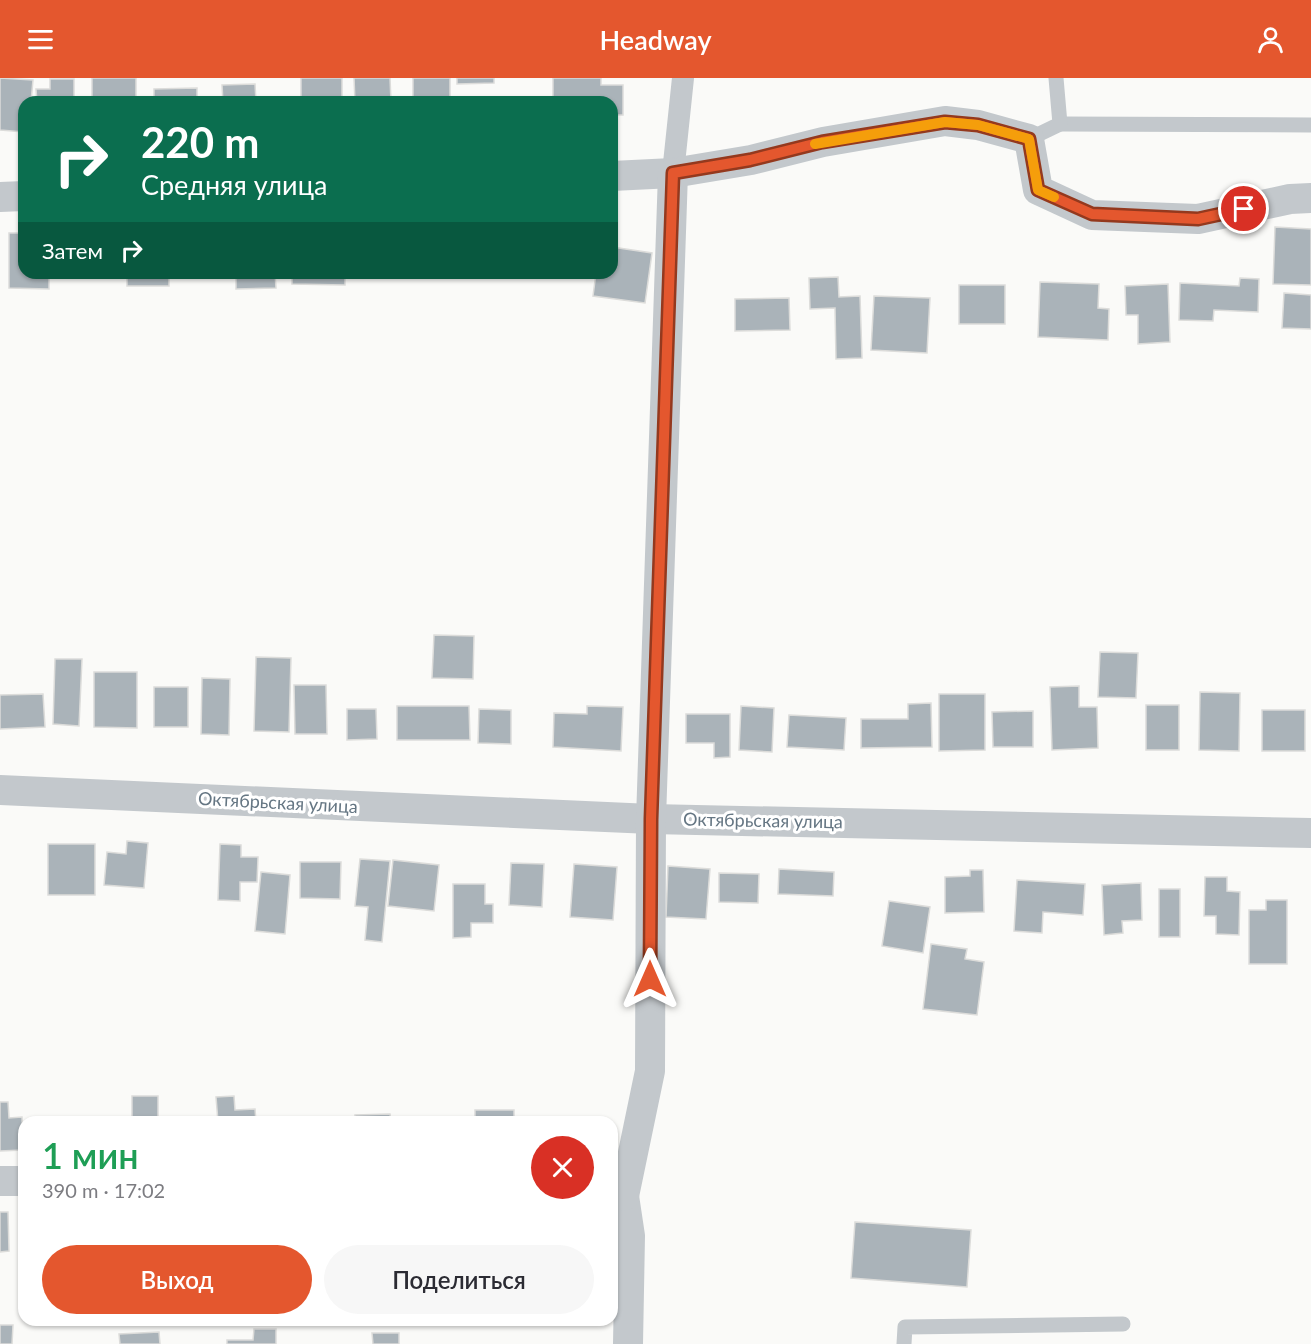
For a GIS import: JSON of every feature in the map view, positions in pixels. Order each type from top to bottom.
[{"type":"street","points":[[628,1344],[630,1236],[618,1196],[650,1071],[651,819],[673,173],[683,78]]},
{"type":"street","points":[[618,176],[673,173],[750,160],[822,142],[945,122],[978,125],[1029,139],[1038,190],[1092,214],[1198,219],[1290,199],[1311,198]]},
{"type":"street","points":[[0,196],[18,196]]},
{"type":"street","name":"Октябрьская улица","points":[[0,790],[651,819],[1311,833]]},
{"type":"street","points":[[0,1180],[18,1181]]},
{"type":"lane","points":[[1056,78],[1060,124]]},
{"type":"lane","points":[[1029,139],[1060,124],[1311,125]]},
{"type":"lane","points":[[904,1344],[905,1327],[1123,1324]]},
{"type":"building","points":[[0,78],[33,80],[32,96],[18,96],[18,132],[0,130]]},
{"type":"building","points":[[92,78],[136,78],[136,96],[92,96]]},
{"type":"building","points":[[301,78],[342,78],[342,96],[301,96]]},
{"type":"building","points":[[354,78],[390,78],[391,96],[355,96]]},
{"type":"building","points":[[413,78],[450,78],[450,96],[413,96]]},
{"type":"building","points":[[457,78],[494,78],[494,83],[457,84]]},
{"type":"building","points":[[553,78],[601,78],[601,85],[623,85],[623,115],[618,115],[618,96],[553,96]]},
{"type":"building","points":[[50,79],[74,79],[74,96],[37,96],[36,89],[50,89]]},
{"type":"building","points":[[255,84],[256,96],[223,96],[222,85]]},
{"type":"building","points":[[197,88],[197,96],[154,96],[154,89]]},
{"type":"building","points":[[1275,227],[1311,229],[1311,285],[1273,284]]},
{"type":"building","points":[[9,233],[18,233],[18,279],[49,279],[49,289],[9,288]]},
{"type":"building","points":[[618,248],[652,253],[645,303],[593,296],[595,279],[618,279]]},
{"type":"building","points":[[838,277],[839,297],[860,296],[862,358],[836,359],[835,308],[810,309],[809,278]]},
{"type":"building","points":[[1240,278],[1259,279],[1258,312],[1214,310],[1213,321],[1179,320],[1180,283],[1239,286]]},
{"type":"building","points":[[127,279],[169,279],[169,286],[127,286]]},
{"type":"building","points":[[236,279],[275,279],[276,288],[236,289]]},
{"type":"building","points":[[292,279],[345,279],[345,285],[292,284]]},
{"type":"building","points":[[1040,282],[1099,284],[1098,308],[1109,309],[1108,340],[1038,337]]},
{"type":"building","points":[[1168,284],[1170,342],[1138,344],[1138,315],[1126,315],[1125,286]]},
{"type":"building","points":[[959,285],[1005,285],[1005,324],[959,324]]},
{"type":"building","points":[[1284,293],[1311,295],[1311,329],[1282,328]]},
{"type":"building","points":[[874,296],[930,298],[927,353],[871,350]]},
{"type":"building","points":[[789,298],[790,330],[735,331],[735,299]]},
{"type":"building","points":[[434,635],[474,636],[473,679],[432,678]]},
{"type":"building","points":[[1100,652],[1138,653],[1136,698],[1098,697]]},
{"type":"building","points":[[256,657],[291,658],[289,732],[254,731]]},
{"type":"building","points":[[55,659],[82,659],[79,726],[53,724]]},
{"type":"building","points":[[94,672],[137,672],[137,728],[94,727]]},
{"type":"building","points":[[202,678],[230,679],[229,735],[201,734]]},
{"type":"building","points":[[294,685],[326,685],[327,734],[295,734]]},
{"type":"building","points":[[1079,686],[1079,707],[1097,707],[1098,748],[1052,750],[1050,687]]},
{"type":"building","points":[[154,687],[188,687],[188,727],[154,727]]},
{"type":"building","points":[[1200,692],[1240,693],[1239,751],[1199,750]]},
{"type":"building","points":[[43,694],[45,727],[0,729],[0,695]]},
{"type":"building","points":[[939,694],[985,694],[985,750],[939,751]]},
{"type":"building","points":[[931,703],[932,747],[861,748],[861,719],[908,719],[908,704]]},
{"type":"building","points":[[1146,705],[1179,705],[1179,750],[1146,750]]},
{"type":"building","points":[[397,706],[469,706],[470,740],[397,740]]},
{"type":"building","points":[[587,706],[623,707],[621,751],[553,747],[554,713],[587,714]]},
{"type":"building","points":[[741,706],[774,708],[772,752],[739,750]]},
{"type":"building","points":[[347,709],[376,709],[377,739],[347,740]]},
{"type":"building","points":[[479,709],[511,710],[511,744],[478,743]]},
{"type":"building","points":[[1262,710],[1305,710],[1305,751],[1262,751]]},
{"type":"building","points":[[1033,711],[1033,747],[993,747],[992,712]]},
{"type":"building","points":[[686,714],[730,714],[730,757],[714,758],[714,743],[686,743]]},
{"type":"building","points":[[789,715],[846,718],[844,750],[787,747]]},
{"type":"building","points":[[127,841],[148,843],[144,888],[104,885],[107,852],[126,854]]},
{"type":"building","points":[[48,844],[95,844],[95,895],[48,895]]},
{"type":"building","points":[[220,844],[241,845],[241,857],[258,857],[257,882],[240,882],[240,901],[218,900]]},
{"type":"building","points":[[360,859],[390,861],[382,942],[365,940],[368,907],[355,906]]},
{"type":"building","points":[[393,860],[439,865],[434,911],[388,906]]},
{"type":"building","points":[[300,862],[341,862],[340,899],[300,898]]},
{"type":"building","points":[[511,863],[544,864],[542,907],[509,905]]},
{"type":"building","points":[[574,864],[617,867],[613,920],[570,917]]},
{"type":"building","points":[[668,866],[710,869],[706,919],[666,917]]},
{"type":"building","points":[[779,869],[834,872],[833,896],[778,894]]},
{"type":"building","points":[[970,870],[983,870],[984,912],[945,913],[945,877],[970,876]]},
{"type":"building","points":[[261,872],[290,875],[285,934],[255,931]]},
{"type":"building","points":[[719,873],[759,874],[758,903],[719,902]]},
{"type":"building","points":[[1205,877],[1227,877],[1227,891],[1240,892],[1239,935],[1216,934],[1216,916],[1204,916]]},
{"type":"building","points":[[1017,880],[1085,884],[1083,915],[1043,912],[1042,933],[1014,931]]},
{"type":"building","points":[[1141,883],[1142,920],[1122,921],[1123,933],[1104,935],[1102,885]]},
{"type":"building","points":[[453,884],[485,884],[485,904],[493,904],[493,923],[471,923],[471,937],[453,938]]},
{"type":"building","points":[[1159,889],[1180,889],[1180,937],[1159,937]]},
{"type":"building","points":[[1266,900],[1287,900],[1287,964],[1249,964],[1249,910],[1266,910]]},
{"type":"building","points":[[889,901],[930,907],[923,953],[882,946]]},
{"type":"building","points":[[931,944],[967,949],[965,959],[984,962],[977,1015],[923,1009]]},
{"type":"building","points":[[132,1096],[158,1096],[158,1116],[132,1116]]},
{"type":"building","points":[[234,1096],[235,1110],[255,1109],[256,1116],[218,1116],[216,1097]]},
{"type":"building","points":[[0,1102],[8,1102],[9,1118],[18,1117],[18,1150],[0,1151]]},
{"type":"building","points":[[475,1110],[514,1110],[514,1116],[475,1116]]},
{"type":"building","points":[[390,1114],[390,1116],[355,1116]]},
{"type":"building","points":[[0,1212],[8,1212],[9,1251],[0,1252]]},
{"type":"building","points":[[619,1222],[619,1267],[618,1267]]},
{"type":"building","points":[[855,1222],[971,1230],[967,1287],[851,1278]]},
{"type":"building","points":[[0,1325],[13,1325],[12,1344],[0,1344]]},
{"type":"building","points":[[254,1329],[276,1329],[276,1344],[227,1344],[227,1340],[253,1340]]},
{"type":"building","points":[[159,1332],[160,1344],[120,1344],[119,1334]]},
{"type":"building","points":[[372,1333],[399,1333],[399,1344],[373,1344]]},
{"type":"slow traffic","points":[[815,144],[945,122],[978,125],[1029,139],[1038,190],[1054,197]]},
{"type":"route","points":[[650,979],[651,819],[673,173],[750,160],[822,142],[945,122],[978,125],[1029,139],[1038,190],[1092,214],[1198,219],[1244,209]]}]
